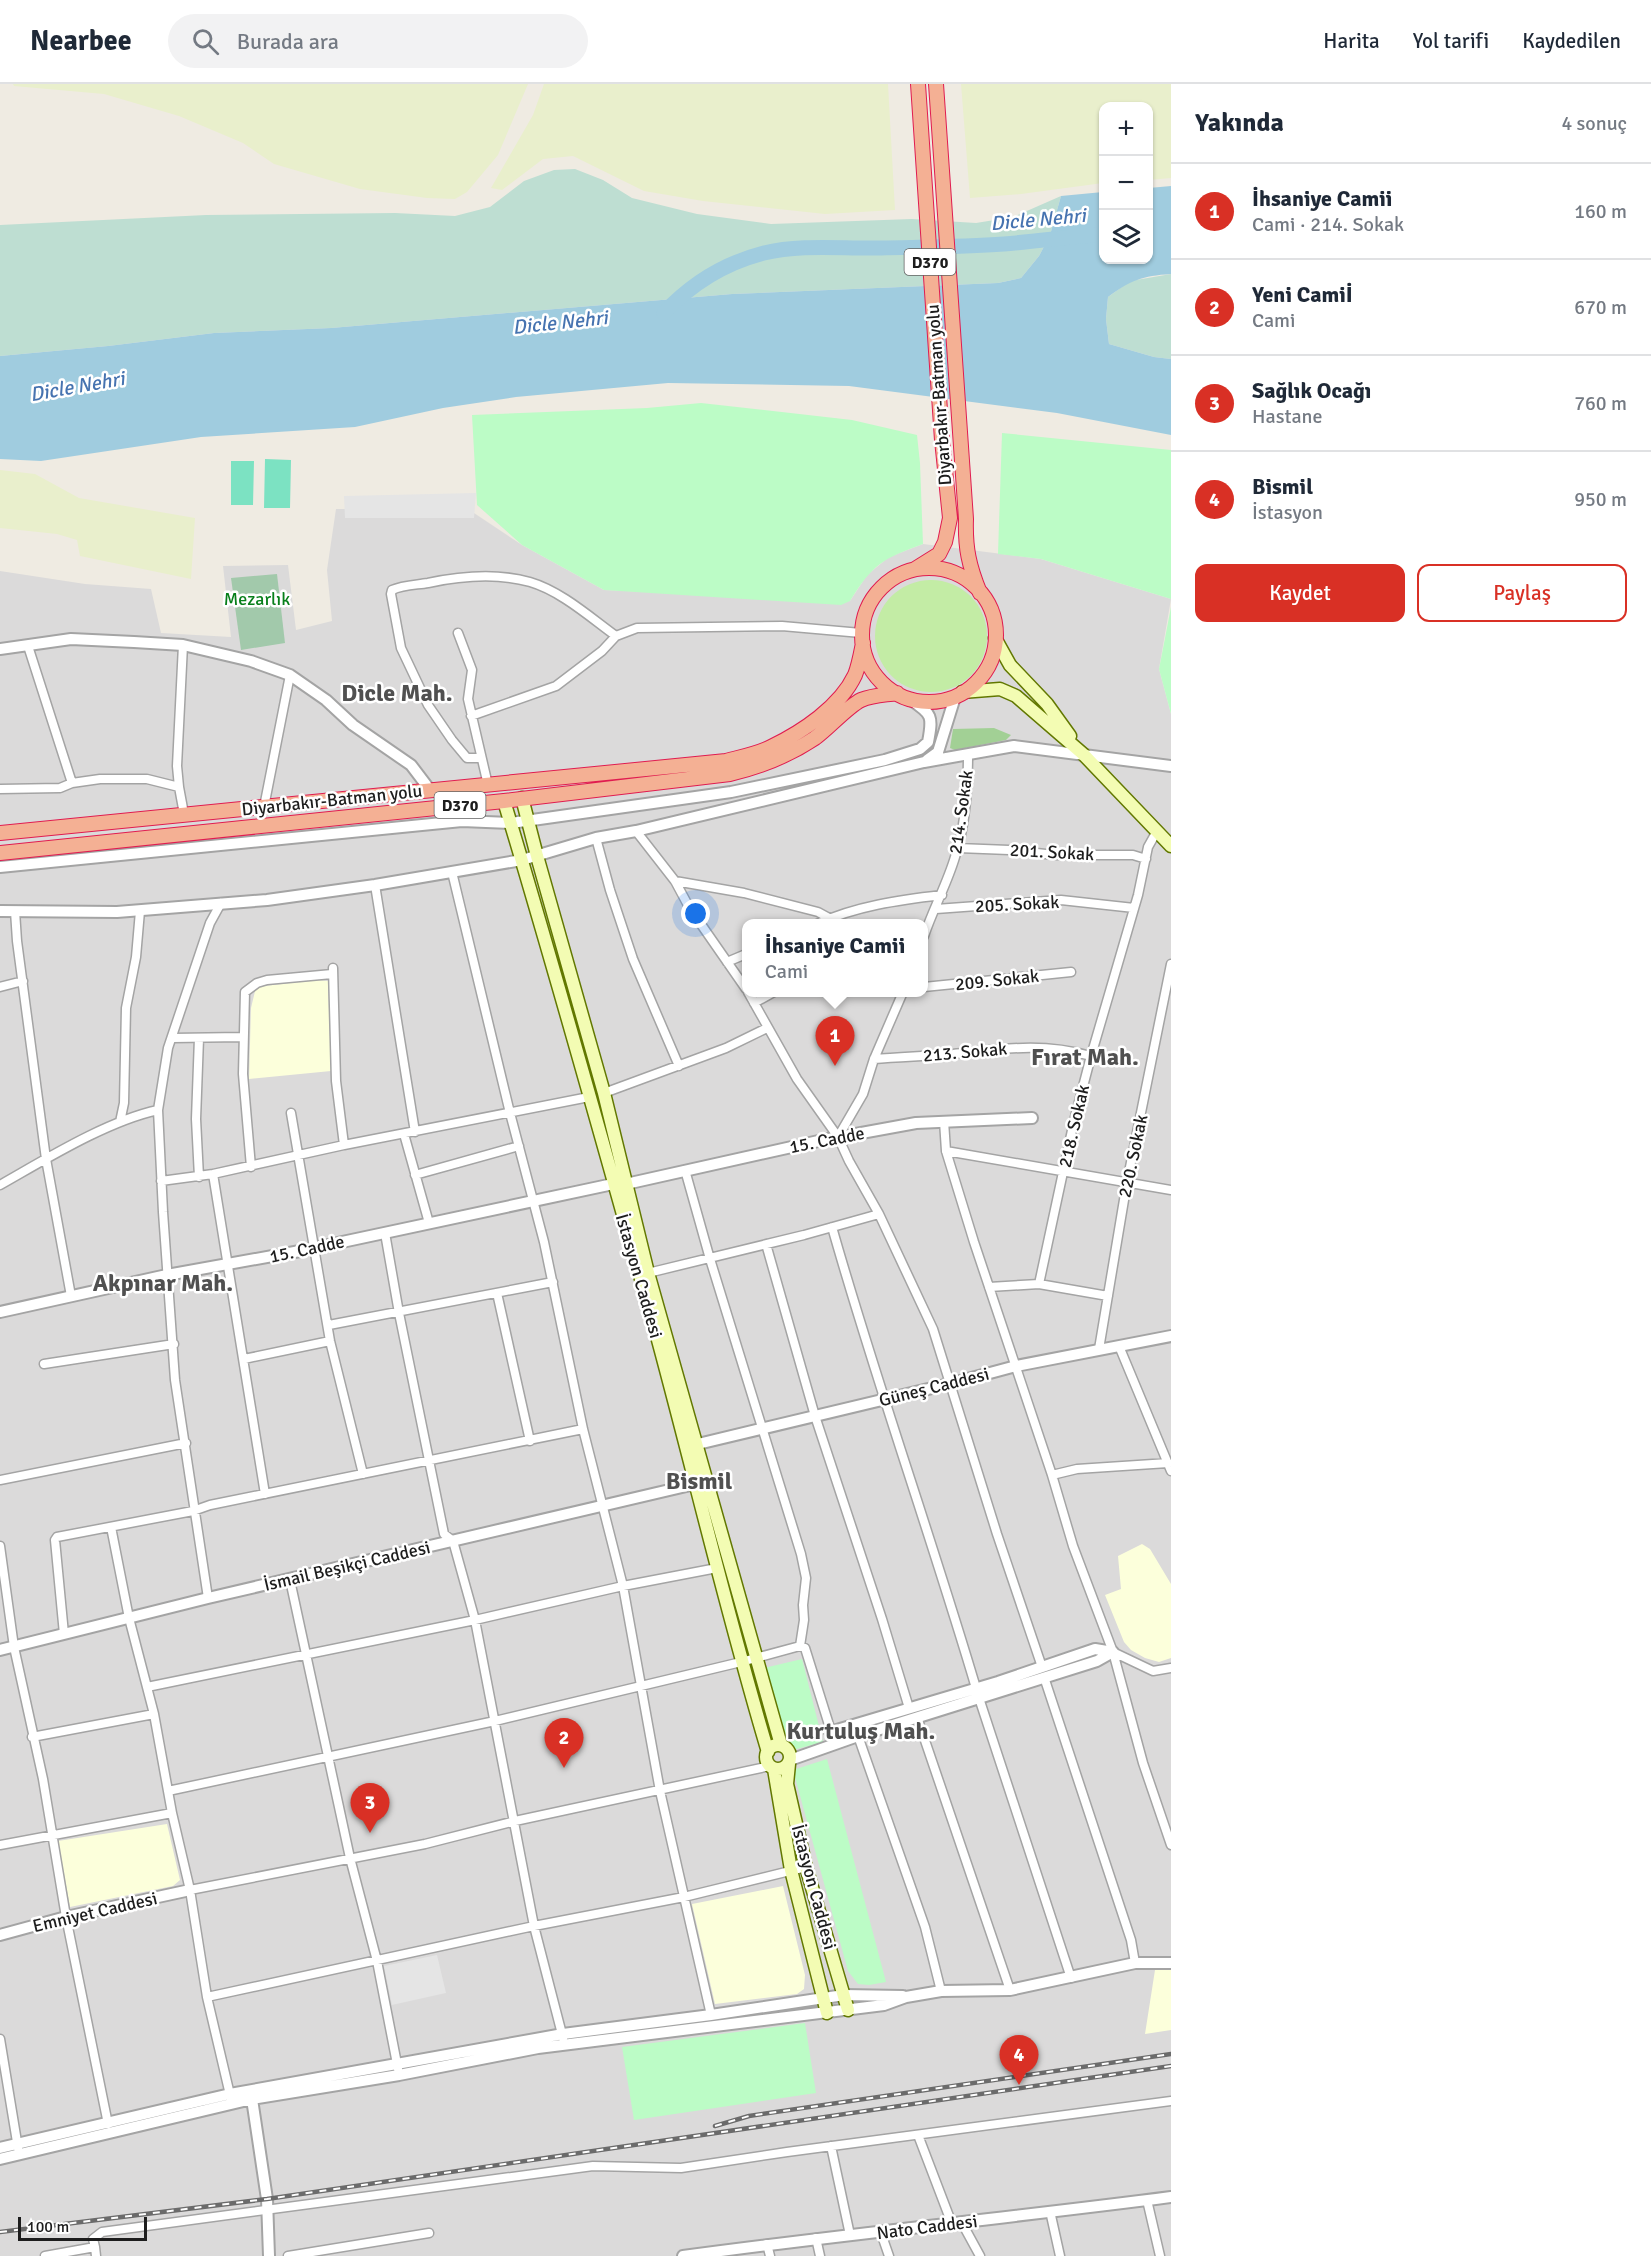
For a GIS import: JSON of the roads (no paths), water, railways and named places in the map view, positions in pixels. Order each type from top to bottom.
[{"type":"highway","name":"Diyarbakır-Batman yolu","points":[[915,569],[939,554],[949,531],[948,487],[942,440],[918,84]]},
{"type":"highway","name":"Diyarbakır-Batman yolu","points":[[936,84],[966,519],[965,544],[980,593]]},
{"type":"highway","points":[[937,568],[958,574],[976,587],[980,593],[989,604],[996,625],[995,647],[988,668],[974,685],[958,695],[933,702],[911,700],[891,690],[874,675],[864,655],[862,638],[866,611],[878,591],[895,577],[915,569],[937,568]]},
{"type":"highway","name":"Diyarbakır-Batman yolu","points":[[0,833],[726,761],[769,748],[806,727],[843,692],[854,675],[862,638]]},
{"type":"highway","name":"Diyarbakır-Batman yolu","points":[[0,853],[504,801],[730,774],[758,767],[787,754],[815,738],[859,701],[872,696],[897,693]]},
{"type":"main road","points":[[995,638],[1010,665],[1047,704],[1083,754]]},
{"type":"main road","points":[[958,695],[1000,689],[1016,696],[1083,754],[1171,846]]},
{"type":"main road","name":"İstasyon Caddesi","points":[[522,798],[604,1093],[619,1184],[658,1341],[741,1662],[768,1752]]},
{"type":"main road","name":"İstasyon Caddesi","points":[[504,801],[589,1097],[648,1273],[781,1745]]},
{"type":"main road","points":[[781,1745],[790,1752],[790,1762],[782,1769],[772,1767],[766,1759],[773,1746],[781,1745]]},
{"type":"main road","name":"İstasyon Caddesi","points":[[790,1762],[788,1784],[806,1867],[848,2010]]},
{"type":"main road","name":"İstasyon Caddesi","points":[[772,1767],[791,1870],[827,2013]]},
{"type":"street","points":[[481,758],[467,758],[428,705],[401,648],[392,590],[447,579],[464,578],[500,577],[531,582],[569,602],[616,636]]},
{"type":"street","points":[[471,717],[556,686],[602,651],[616,636],[637,628],[782,626],[862,638]]},
{"type":"street","points":[[458,633],[472,670],[468,699],[488,785]]},
{"type":"street","points":[[0,649],[71,639],[183,645],[251,661],[290,675],[326,700],[378,744],[411,765],[429,790]]},
{"type":"street","points":[[183,645],[177,766],[184,814]]},
{"type":"street","points":[[28,646],[72,783]]},
{"type":"street","points":[[264,807],[290,675]]},
{"type":"street","points":[[924,762],[938,752],[958,695]]},
{"type":"street","points":[[0,867],[462,821],[511,823],[742,790],[920,749],[928,742],[931,720],[928,711],[911,700]]},
{"type":"street","points":[[0,911],[140,911],[267,900],[375,885],[522,860],[596,838],[636,831],[924,762],[1014,746],[1171,766]]},
{"type":"street","name":"214. Sokak","points":[[928,927],[958,848],[968,782],[968,755]]},
{"type":"street","points":[[0,789],[60,788],[72,783],[100,779],[147,779],[179,787]]},
{"type":"street","points":[[636,831],[675,881],[689,907],[742,984]]},
{"type":"street","name":"218. Sokak","points":[[1039,1284],[1074,1121],[1134,908],[1148,847],[1157,831]]},
{"type":"street","points":[[596,838],[610,890],[633,959],[679,1066]]},
{"type":"street","name":"201. Sokak","points":[[958,848],[1055,855],[1133,855],[1146,859]]},
{"type":"street","points":[[452,872],[553,1282],[583,1429],[623,1586],[660,1791],[711,2015]]},
{"type":"street","points":[[675,881],[744,893],[818,912],[827,919]]},
{"type":"street","points":[[375,885],[415,1132]]},
{"type":"street","points":[[835,919],[892,901],[942,895]]},
{"type":"street","name":"205. Sokak","points":[[936,909],[1061,900],[1134,908]]},
{"type":"street","points":[[208,1598],[193,1511],[186,1443],[176,1380],[158,1110],[168,1048],[210,923],[221,903]]},
{"type":"street","points":[[15,911],[46,1159],[71,1296]]},
{"type":"street","points":[[120,1122],[124,1103],[126,1008],[136,957],[140,911]]},
{"type":"street","points":[[727,962],[742,956]]},
{"type":"street","name":"220. Sokak","points":[[1099,1349],[1127,1182],[1171,964]]},
{"type":"street","points":[[251,1167],[243,1074],[242,1037],[245,992],[251,986],[267,980],[332,971],[336,1081],[344,1145]]},
{"type":"street","name":"209. Sokak","points":[[928,987],[1071,972]]},
{"type":"street","points":[[0,987],[23,981]]},
{"type":"street","points":[[750,997],[796,1078],[838,1137],[879,1214],[933,1329],[1017,1597],[1131,1940],[1136,1963]]},
{"type":"street","points":[[754,1003],[766,997]]},
{"type":"street","points":[[838,1137],[863,1094],[874,1059],[901,997]]},
{"type":"street","points":[[604,1093],[726,1048],[767,1028]]},
{"type":"street","points":[[173,1038],[242,1037]]},
{"type":"street","points":[[199,1038],[196,1119],[199,1177]]},
{"type":"street","name":"213. Sokak","points":[[874,1059],[954,1054],[1001,1048],[1044,1047],[1091,1056]]},
{"type":"street","points":[[161,1181],[199,1177],[251,1167],[344,1145],[589,1097]]},
{"type":"street","points":[[0,1185],[120,1122],[158,1110]]},
{"type":"street","points":[[291,1113],[330,1341],[363,1474]]},
{"type":"street","name":"15. Cadde","points":[[0,1312],[168,1275],[228,1266],[838,1137],[916,1123],[1032,1118]]},
{"type":"street","points":[[944,1121],[946,1151],[1073,1546],[1113,1652],[1143,1763],[1171,1845]]},
{"type":"street","points":[[404,1134],[429,1223]]},
{"type":"street","points":[[415,1175],[519,1146]]},
{"type":"street","points":[[946,1151],[1171,1190]]},
{"type":"street","points":[[685,1170],[801,1554],[806,1578],[800,1646]]},
{"type":"street","points":[[213,1174],[265,1494]]},
{"type":"street","points":[[648,1273],[879,1214]]},
{"type":"street","points":[[832,1227],[865,1341],[977,1693],[1071,1978]]},
{"type":"street","points":[[385,1233],[444,1534],[453,1541],[475,1620],[534,1926],[563,2039]]},
{"type":"street","points":[[766,1244],[815,1416],[909,1708]]},
{"type":"street","points":[[329,1325],[553,1282]]},
{"type":"street","points":[[989,1287],[1039,1284],[1108,1296]]},
{"type":"street","points":[[497,1293],[530,1441]]},
{"type":"street","name":"Güneş Caddesi","points":[[698,1444],[885,1400],[1016,1366],[1171,1336]]},
{"type":"street","points":[[244,1359],[330,1341]]},
{"type":"street","points":[[44,1364],[174,1344]]},
{"type":"street","points":[[1052,1475],[1077,1469],[1170,1467],[1119,1346]]},
{"type":"street","points":[[64,1634],[55,1540],[57,1537],[193,1511],[210,1505],[583,1429]]},
{"type":"street","points":[[0,1480],[186,1443]]},
{"type":"street","name":"İsmail Beşikçi Caddesi","points":[[0,1650],[208,1598],[695,1484]]},
{"type":"street","points":[[111,1527],[129,1618],[154,1714],[189,1890],[207,1997],[230,2099]]},
{"type":"street","points":[[0,1546],[14,1647],[43,1779],[66,1917],[108,2124]]},
{"type":"street","points":[[147,1687],[306,1656],[623,1586],[717,1568]]},
{"type":"street","points":[[290,1580],[350,1858],[377,1961],[399,2075]]},
{"type":"street","points":[[168,1791],[495,1721],[800,1646],[805,1648],[835,1744]]},
{"type":"street","points":[[790,1762],[858,1736],[917,1718],[977,1693],[1043,1672],[1097,1661],[1113,1652]]},
{"type":"street","points":[[1113,1652],[1153,1671],[1171,1668]]},
{"type":"street","points":[[830,1732],[909,1708],[977,1693]]},
{"type":"street","points":[[32,1737],[154,1714]]},
{"type":"street","points":[[917,1718],[1010,1990]]},
{"type":"street","points":[[858,1736],[925,1927],[941,1991]]},
{"type":"street","points":[[189,1890],[425,1844],[515,1821],[772,1767]]},
{"type":"street","points":[[0,1845],[172,1813]]},
{"type":"street","points":[[207,1997],[534,1926],[684,1897],[806,1867]]},
{"type":"street","name":"Emniyet Caddesi","points":[[0,1935],[66,1917],[189,1890]]},
{"type":"street","points":[[0,2148],[18,2149],[230,2099],[252,2099],[399,2075],[563,2039],[827,2013],[884,2005],[906,1997],[941,1991],[1010,1990],[1136,1963],[1171,1963]]},
{"type":"street","points":[[0,2159],[18,2149],[108,2124],[397,2063],[844,1995],[906,1997]]},
{"type":"street","points":[[0,2039],[3,2073],[18,2149]]},
{"type":"street","points":[[252,2099],[267,2199],[269,2256]]},
{"type":"street","points":[[45,2256],[96,2251],[93,2239],[102,2232],[592,2166],[681,2168],[1171,2101]]},
{"type":"street","points":[[918,2135],[957,2223],[980,2256]]},
{"type":"street","points":[[831,2146],[850,2235]]},
{"type":"street","name":"Nato Caddesi","points":[[683,2256],[1171,2196]]},
{"type":"street","points":[[1147,2200],[1160,2256]]},
{"type":"street","points":[[1050,2211],[1060,2256]]},
{"type":"street","points":[[288,2256],[429,2233]]},
{"type":"street","points":[[881,2233],[889,2256]]},
{"type":"street","points":[[816,2238],[820,2256]]},
{"type":"street","points":[[767,2244],[770,2256]]},
{"type":"water","points":[[1171,186],[1171,274],[1137,280],[1116,291],[1108,297],[1106,319],[1109,344],[1154,357],[1171,359],[1171,435],[1057,413],[849,386],[668,383],[516,397],[443,408],[355,427],[201,437],[41,461],[0,459],[0,356],[214,333],[331,328],[732,294],[998,283],[1021,278],[1039,256],[1050,235],[1061,196],[1099,192],[1099,264],[1153,264],[1153,188]]},
{"type":"waterway","name":"Dicle Nehri","points":[[664,313],[697,284],[722,269],[750,257],[778,250],[989,245],[1099,235]]},
{"type":"railway","points":[[715,2126],[749,2116],[1171,2054]]},
{"type":"railway","points":[[0,2232],[267,2199],[1171,2066]]},
{"type":"place","name":"İhsaniye Camii","points":[[835,1066]]},
{"type":"place","name":"Yeni Camiİ","points":[[564,1768]]},
{"type":"place","name":"Sağlık Ocağı","points":[[370,1833]]},
{"type":"place","name":"Bismil","points":[[1019,2085]]},
{"type":"district","name":"Dicle Mah.","points":[[397,693]]},
{"type":"district","name":"Fırat Mah.","points":[[1085,1057]]},
{"type":"district","name":"Akpınar Mah.","points":[[163,1283]]},
{"type":"district","name":"Bismil","points":[[699,1481]]},
{"type":"district","name":"Kurtuluş Mah.","points":[[861,1731]]},
{"type":"park label","name":"Mezarlık","points":[[257,599]]}]
